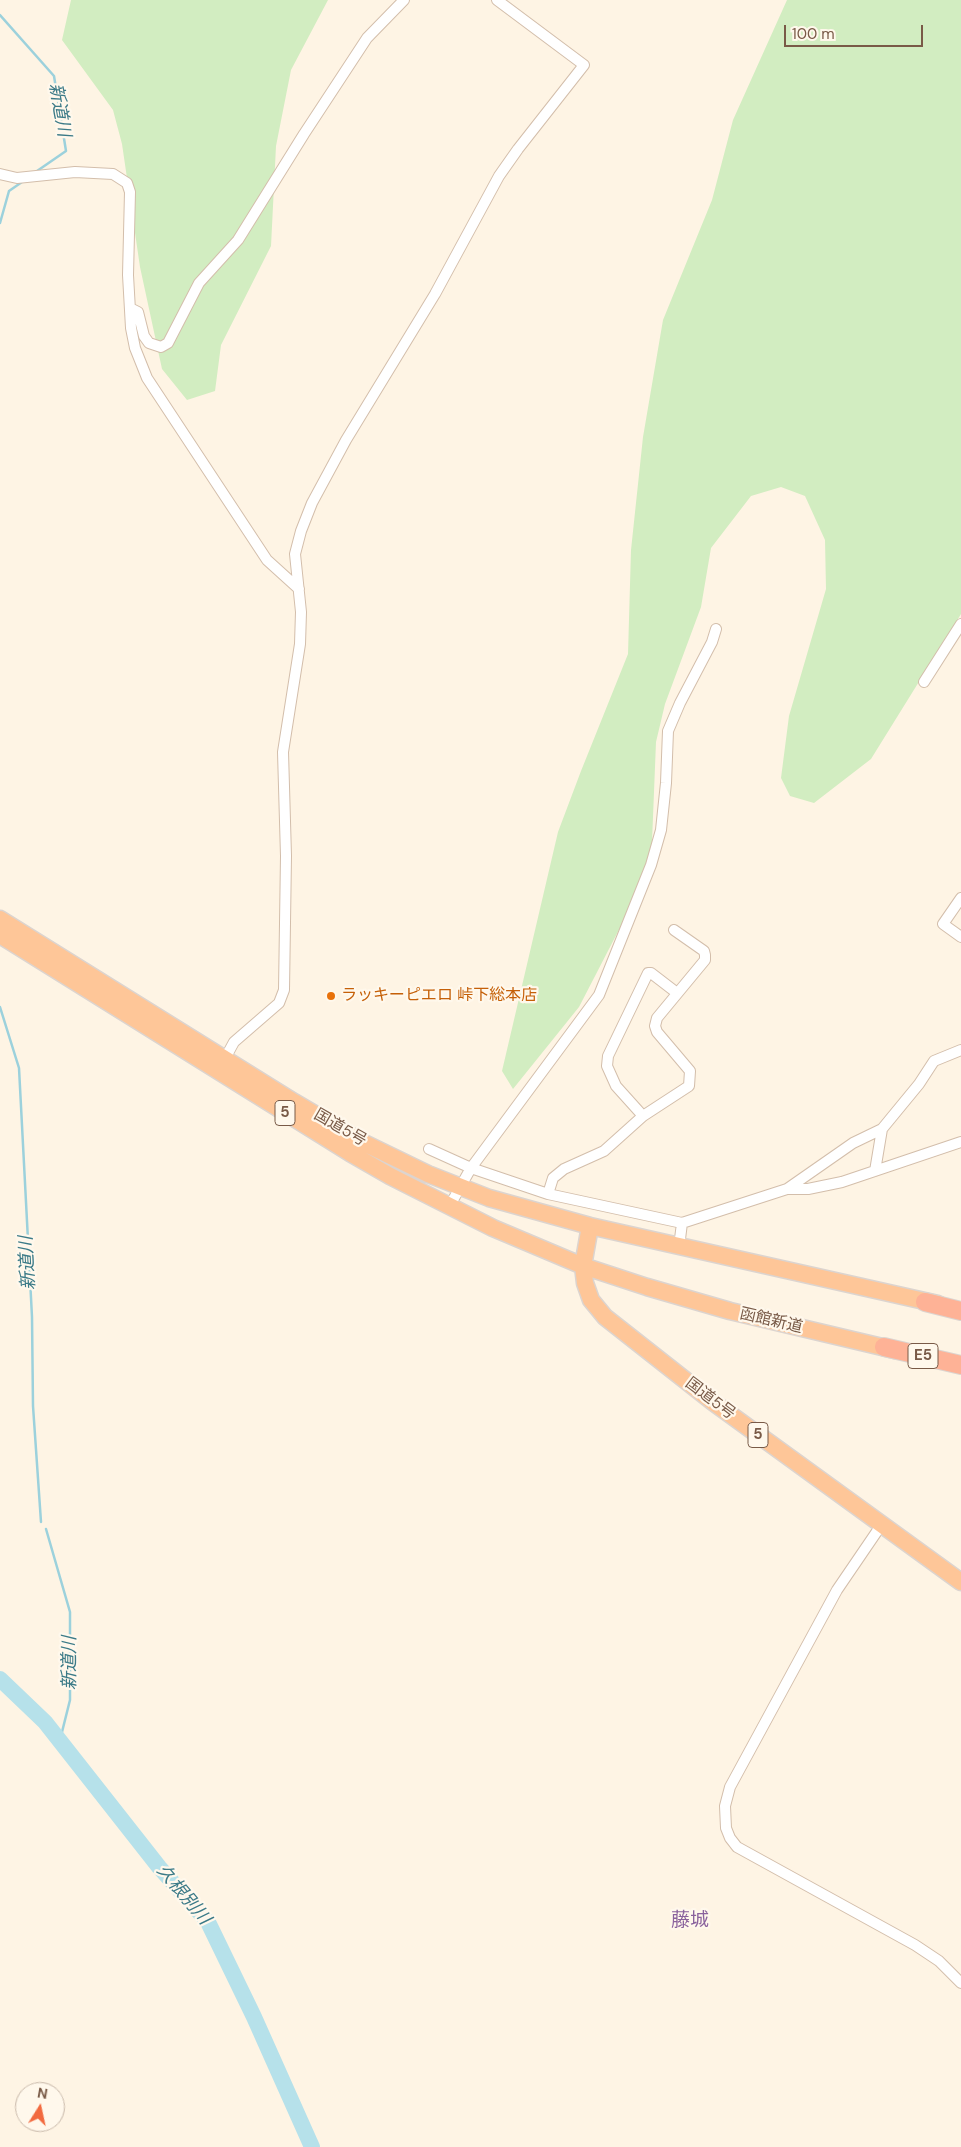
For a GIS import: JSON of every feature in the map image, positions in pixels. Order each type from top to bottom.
[{"type":"highway","name":"国道5号","points":[[0,919],[350,1153],[449,1207],[583,1266]]},
{"type":"highway","name":"国道5号","points":[[0,935],[221,1065],[395,1159],[460,1187],[520,1207],[590,1226],[583,1266],[585,1283],[591,1300],[604,1317],[713,1402],[961,1582]]},
{"type":"highway","name":"5","points":[[590,1226],[925,1302]]},
{"type":"highway","name":"函館新道","points":[[583,1266],[730,1311],[884,1347],[961,1370]]},
{"type":"highway","points":[[925,1302],[961,1309]]},
{"type":"highway","name":"E5","points":[[884,1347],[961,1365]]},
{"type":"street","points":[[130,308],[138,312],[144,336],[149,343],[162,347],[168,343],[199,283],[238,240],[366,38],[404,0]]},
{"type":"street","points":[[221,1065],[234,1042],[279,1003],[284,990],[286,856],[283,752],[300,644],[301,612],[295,554],[301,530],[312,504],[346,440],[435,294],[499,176],[584,64],[497,0]]},
{"type":"street","points":[[0,174],[17,178],[75,172],[113,174],[127,183],[130,192],[128,275],[130,308],[135,348],[147,378],[267,560],[299,589]]},
{"type":"street","points":[[924,682],[961,624]]},
{"type":"street","points":[[449,1207],[471,1168],[599,995],[651,865],[661,830],[666,783],[668,731],[680,703],[712,642],[716,629]]},
{"type":"street","points":[[961,898],[942,924],[961,937]]},
{"type":"street","points":[[548,1194],[553,1178],[564,1169],[604,1150],[643,1116],[689,1086],[690,1071],[658,1032],[656,1018],[705,960],[705,955],[704,951],[674,930]]},
{"type":"street","points":[[643,1116],[616,1086],[607,1066],[608,1056],[648,973],[651,973],[677,993]]},
{"type":"street","points":[[429,1149],[471,1168],[548,1194],[682,1223],[787,1189],[853,1143],[882,1129],[919,1084],[934,1061],[961,1050]]},
{"type":"street","points":[[875,1171],[882,1129]]},
{"type":"street","points":[[787,1189],[808,1189],[825,1186],[961,1142]]},
{"type":"street","points":[[679,1247],[682,1223]]},
{"type":"street","points":[[882,1524],[837,1590],[730,1787],[725,1806],[726,1828],[730,1838],[737,1847],[915,1945],[939,1961],[961,1983]]},
{"type":"green space","points":[[71,0],[328,0],[291,70],[276,146],[271,246],[221,345],[215,391],[187,400],[162,369],[140,267],[122,144],[113,110],[62,40]]},
{"type":"green space","points":[[787,0],[961,0],[961,614],[871,759],[814,803],[790,796],[781,778],[789,716],[826,589],[825,540],[805,496],[781,487],[751,496],[711,548],[701,607],[665,704],[656,742],[652,842],[640,889],[579,1007],[513,1089],[502,1071],[558,832],[628,654],[631,550],[643,437],[663,320],[712,200],[733,120]]},
{"type":"waterway","name":"新道川","points":[[0,15],[54,76],[66,151],[37,171]]},
{"type":"waterway","name":"新道川","points":[[0,223],[9,191],[22,182]]},
{"type":"waterway","name":"新道川","points":[[0,1007],[19,1068],[32,1317],[33,1406],[41,1522]]},
{"type":"waterway","name":"新道川","points":[[46,1529],[70,1612],[70,1700],[60,1740]]},
{"type":"waterway","name":"久根別川","points":[[0,1679],[45,1722],[159,1867],[208,1922],[254,2017],[312,2147]]},
{"type":"place","name":"ラッキーピエロ 峠下総本店","points":[[331,996]]},
{"type":"district","name":"藤城","points":[[690,1921]]}]
